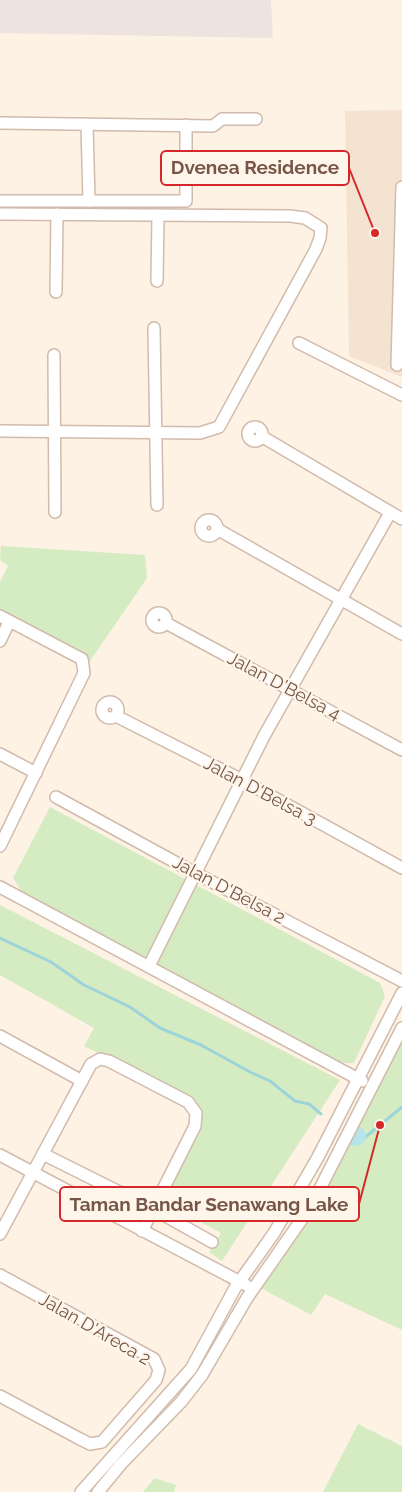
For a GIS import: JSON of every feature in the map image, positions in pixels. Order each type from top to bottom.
[{"type":"street","points":[[0,123],[213,126],[222,119],[256,119]]},
{"type":"street","points":[[87,124],[90,201]]},
{"type":"street","points":[[0,201],[186,201],[186,125]]},
{"type":"street","points":[[398,365],[402,188]]},
{"type":"street","points":[[0,214],[290,216],[305,218],[321,228],[316,248],[219,426],[200,433],[0,431]]},
{"type":"street","points":[[56,292],[57,214]]},
{"type":"street","points":[[157,282],[158,215]]},
{"type":"street","points":[[154,328],[157,506]]},
{"type":"street","points":[[299,343],[402,395]]},
{"type":"street","points":[[54,355],[55,512]]},
{"type":"street","points":[[262,436],[402,519]]},
{"type":"street","points":[[149,966],[242,780],[339,600],[390,513]]},
{"type":"street","points":[[216,529],[402,634]]},
{"type":"street","points":[[0,641],[5,619],[82,659],[84,672],[0,846]]},
{"type":"street","name":"Jalan D'Belsa 4","points":[[166,623],[402,750]]},
{"type":"street","name":"Jalan D'Belsa 3","points":[[116,716],[242,780],[402,868]]},
{"type":"street","points":[[0,754],[36,774]]},
{"type":"street","name":"Jalan D'Belsa 2","points":[[56,796],[196,873],[402,982]]},
{"type":"street","points":[[0,888],[372,1086]]},
{"type":"street","points":[[81,1492],[191,1369],[240,1281],[274,1233],[293,1201],[402,993]]},
{"type":"street","points":[[98,1492],[202,1375],[252,1290],[311,1206],[402,1028]]},
{"type":"street","points":[[0,1036],[82,1081]]},
{"type":"street","points":[[0,1234],[91,1064],[100,1060],[109,1062],[188,1102],[196,1113],[194,1126],[142,1231]]},
{"type":"street","points":[[43,1154],[153,1208],[212,1242]]},
{"type":"street","points":[[0,1155],[240,1281],[252,1290]]},
{"type":"street","name":"Jalan D'Areca 2","points":[[0,1275],[154,1359],[159,1370],[156,1380],[102,1442],[90,1444],[0,1396]]},
{"type":"shaded area","points":[[0,0],[271,0],[273,38],[0,33]]},
{"type":"shaded area","points":[[402,110],[402,377],[349,356],[345,111]]},
{"type":"green space","points":[[1,546],[145,555],[147,578],[90,661],[0,610],[0,582],[8,566],[0,560]]},
{"type":"green space","points":[[50,807],[380,983],[385,996],[354,1063],[336,1063],[23,894],[13,878]]},
{"type":"green space","points":[[0,905],[340,1080],[222,1261],[209,1252],[221,1233],[160,1200],[200,1120],[182,1095],[84,1046],[94,1028],[0,975]]},
{"type":"green space","points":[[402,1039],[402,1330],[325,1294],[311,1315],[261,1288],[314,1212]]},
{"type":"green space","points":[[358,1424],[402,1446],[402,1492],[323,1492]]},
{"type":"green space","points":[[155,1478],[176,1485],[174,1492],[143,1492]]},
{"type":"waterway","points":[[0,938],[51,962],[84,985],[130,1007],[160,1028],[201,1045],[270,1081],[295,1101],[309,1104],[321,1114]]},
{"type":"waterway","points":[[356,1136],[363,1139],[402,1107]]},
{"type":"place","name":"Dvenea Residence","points":[[375,233]]},
{"type":"place","name":"Taman Bandar Senawang Lake","points":[[380,1125]]}]
